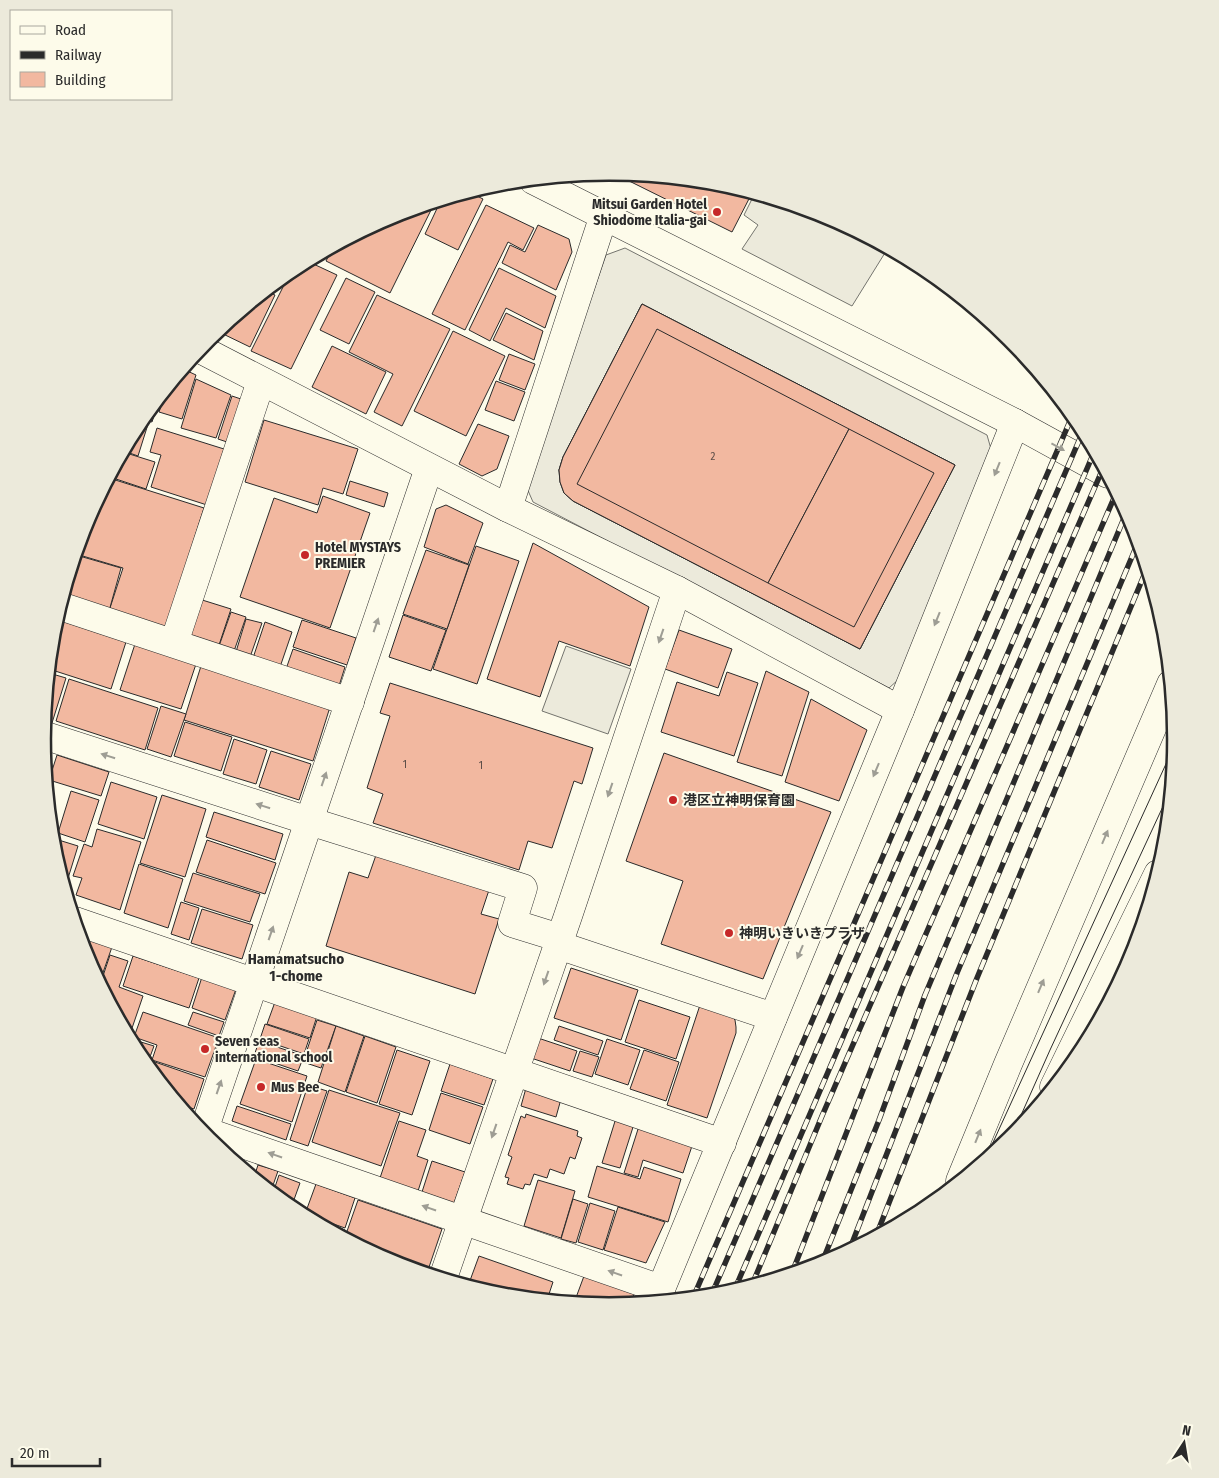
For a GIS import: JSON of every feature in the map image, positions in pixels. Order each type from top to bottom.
[{"type":"street","points":[[544,185],[1015,423],[1097,468]]},
{"type":"street","points":[[508,508],[562,338],[604,215]]},
{"type":"street","points":[[207,353],[508,508],[677,590],[900,710]]},
{"type":"street","points":[[174,643],[261,381]]},
{"type":"street","points":[[659,1295],[900,710],[1015,423]]},
{"type":"street","points":[[205,1123],[430,468]]},
{"type":"street","points":[[445,1272],[559,942],[677,590]]},
{"type":"street","points":[[67,608],[350,702]]},
{"type":"street","points":[[965,1170],[1166,695]]},
{"type":"street","points":[[51,738],[309,822],[523,888],[512,923],[559,942],[773,1017]]},
{"type":"street","points":[[1070,1055],[1141,909]]},
{"type":"street","points":[[83,923],[722,1143]]},
{"type":"street","points":[[217,1136],[463,1220],[658,1295]]},
{"type":"shaded area","points":[[752,199],[754,200],[789,210],[823,223],[885,254],[852,306],[742,249],[758,225],[744,215]]},
{"type":"shaded area","points":[[625,248],[987,435],[991,449],[899,679],[889,688],[533,502],[526,486],[606,255]],"holes":[[[642,304],[955,465],[860,649],[573,501],[564,493],[559,470],[563,457]]]},
{"type":"shaded area","points":[[566,646],[631,669],[608,734],[542,711]]},
{"type":"building","name":"Mitsui Garden Hotel Shiodome Italia-gai","points":[[630,182],[718,191],[749,199],[732,232]]},
{"type":"building","points":[[478,197],[483,199],[458,250],[425,234],[437,208]]},
{"type":"building","points":[[486,205],[534,228],[523,250],[508,242],[465,330],[432,314]]},
{"type":"building","points":[[431,210],[390,293],[326,261],[328,257],[363,238]]},
{"type":"building","points":[[538,225],[569,239],[572,252],[556,290],[502,263],[510,245],[525,252]]},
{"type":"building","points":[[315,265],[337,275],[291,369],[251,351],[283,286]]},
{"type":"building","points":[[499,268],[556,296],[545,328],[506,308],[490,341],[469,330]]},
{"type":"building","points":[[346,278],[375,292],[349,344],[320,330]]},
{"type":"building","points":[[275,295],[250,347],[225,335],[270,296]]},
{"type":"building","points":[[377,295],[450,329],[402,426],[374,412],[393,374],[349,352]]},
{"type":"building","points":[[642,304],[955,465],[860,649],[573,501],[564,493],[560,482],[559,470],[563,457]],"holes":[[[657,329],[934,473],[854,627],[577,484]]]},
{"type":"building","points":[[642,304],[955,465],[860,649],[573,501],[564,493],[560,482],[559,470],[563,457]]},
{"type":"building","points":[[506,313],[543,331],[534,360],[493,340]]},
{"type":"building","points":[[657,329],[849,429],[768,583],[577,484]]},
{"type":"building","points":[[453,331],[505,356],[466,436],[414,411]]},
{"type":"building","points":[[332,346],[386,372],[366,414],[312,387]]},
{"type":"building","points":[[509,354],[535,364],[525,390],[499,380]]},
{"type":"building","points":[[189,372],[196,375],[182,419],[159,412]]},
{"type":"building","points":[[196,379],[231,395],[216,438],[181,428]]},
{"type":"building","points":[[496,381],[525,392],[514,421],[485,410]]},
{"type":"building","points":[[232,396],[247,401],[233,444],[218,439]]},
{"type":"building","points":[[264,420],[358,449],[343,494],[323,488],[318,505],[245,482]]},
{"type":"building","points":[[478,424],[509,436],[497,469],[482,476],[459,464]]},
{"type":"building","points":[[148,425],[138,456],[130,453]]},
{"type":"building","points":[[157,428],[224,449],[207,505],[151,487],[161,455],[150,452]]},
{"type":"building","points":[[849,429],[934,473],[854,627],[768,583]]},
{"type":"building","points":[[130,454],[155,462],[146,489],[116,479]]},
{"type":"building","points":[[115,480],[204,508],[165,631],[108,614],[123,568],[83,556],[94,525]]},
{"type":"building","points":[[350,481],[388,493],[384,507],[346,495]]},
{"type":"building","name":"Hotel MYSTAYS PREMIER","points":[[323,496],[370,513],[330,628],[240,597],[274,498],[317,513]]},
{"type":"building","points":[[446,505],[483,523],[468,564],[424,547],[436,509]]},
{"type":"building","points":[[533,543],[649,607],[630,666],[559,641],[540,697],[487,679]]},
{"type":"building","points":[[476,546],[519,561],[477,684],[433,669]]},
{"type":"building","points":[[426,550],[469,565],[447,629],[403,614]]},
{"type":"building","points":[[82,557],[121,568],[109,611],[69,599]]},
{"type":"building","points":[[199,599],[231,609],[219,645],[188,635]]},
{"type":"building","points":[[231,612],[246,617],[233,654],[218,649]]},
{"type":"building","points":[[403,615],[446,630],[431,671],[389,657]]},
{"type":"building","points":[[246,619],[262,623],[249,660],[235,655]]},
{"type":"building","points":[[302,620],[356,638],[347,665],[293,647]]},
{"type":"building","points":[[64,622],[126,642],[111,689],[55,671]]},
{"type":"building","points":[[265,622],[292,632],[279,670],[252,661]]},
{"type":"building","points":[[679,630],[732,649],[718,688],[665,669]]},
{"type":"building","points":[[135,644],[196,664],[181,709],[120,690]]},
{"type":"building","points":[[293,649],[345,667],[338,689],[285,672]]},
{"type":"building","points":[[201,666],[330,707],[313,761],[184,720]]},
{"type":"building","points":[[766,671],[809,692],[782,776],[737,762]]},
{"type":"building","points":[[727,672],[758,683],[734,756],[661,732],[677,682],[719,696]]},
{"type":"building","points":[[55,675],[66,678],[52,723],[52,702]]},
{"type":"building","points":[[69,679],[158,708],[145,750],[56,721]]},
{"type":"building","points":[[390,683],[593,748],[582,784],[574,781],[552,848],[528,841],[519,870],[373,823],[383,794],[367,788],[390,716],[380,713]]},
{"type":"building","points":[[811,699],[867,730],[839,801],[785,782]]},
{"type":"building","points":[[161,706],[186,714],[171,757],[147,749]]},
{"type":"building","points":[[185,722],[232,737],[221,771],[174,756]]},
{"type":"building","points":[[234,739],[267,750],[256,784],[223,774]]},
{"type":"building","points":[[271,751],[311,764],[299,800],[259,787]]},
{"type":"building","points":[[664,753],[831,812],[763,979],[661,944],[683,881],[626,861]]},
{"type":"building","points":[[57,755],[109,772],[101,796],[53,781],[52,771]]},
{"type":"building","points":[[111,782],[157,797],[144,839],[98,824]]},
{"type":"building","points":[[71,791],[99,800],[85,842],[60,834],[59,830]]},
{"type":"building","points":[[162,795],[206,809],[185,877],[140,863]]},
{"type":"building","points":[[214,812],[283,834],[275,860],[206,837]]},
{"type":"building","points":[[97,829],[141,842],[120,910],[76,895],[82,878],[73,876],[84,844],[92,847]]},
{"type":"building","points":[[207,840],[276,863],[265,894],[196,872]]},
{"type":"building","points":[[61,841],[78,846],[69,877]]},
{"type":"building","points":[[376,855],[489,890],[481,914],[499,919],[475,994],[326,946],[349,872],[368,878]]},
{"type":"building","points":[[139,864],[183,879],[168,928],[124,913]]},
{"type":"building","points":[[193,873],[260,894],[250,922],[184,901]]},
{"type":"building","points":[[181,902],[199,908],[189,940],[171,934]]},
{"type":"building","points":[[202,909],[253,925],[242,959],[191,943]]},
{"type":"building","points":[[89,940],[112,947],[103,973]]},
{"type":"building","points":[[110,955],[128,961],[119,987],[143,996],[132,1028],[109,986],[104,974]]},
{"type":"building","points":[[133,956],[199,978],[189,1008],[123,986]]},
{"type":"building","points":[[571,968],[638,990],[621,1040],[554,1018]]},
{"type":"building","points":[[202,977],[236,989],[225,1020],[192,1008]]},
{"type":"building","points":[[639,1000],[690,1017],[676,1059],[625,1042]]},
{"type":"building","points":[[275,1002],[317,1016],[310,1038],[267,1024]]},
{"type":"building","points":[[701,1002],[731,1015],[735,1020],[736,1027],[736,1033],[707,1118],[667,1105]]},
{"type":"building","points":[[143,1012],[219,1038],[205,1077],[153,1060],[157,1045],[139,1039],[135,1033]]},
{"type":"building","points":[[193,1012],[224,1022],[219,1036],[188,1025]]},
{"type":"building","points":[[317,1020],[336,1026],[321,1068],[303,1062]]},
{"type":"building","points":[[265,1024],[309,1039],[304,1054],[260,1039]]},
{"type":"building","points":[[336,1026],[364,1036],[345,1092],[318,1082]]},
{"type":"building","points":[[559,1026],[603,1041],[598,1055],[554,1040]]},
{"type":"building","points":[[365,1036],[396,1047],[377,1103],[346,1092]]},
{"type":"building","points":[[538,1038],[577,1051],[570,1071],[531,1058]]},
{"type":"building","points":[[607,1039],[640,1050],[628,1085],[595,1074]]},
{"type":"building","points":[[259,1041],[304,1056],[298,1071],[254,1056]]},
{"type":"building","points":[[141,1042],[154,1046],[150,1056]]},
{"type":"building","points":[[397,1050],[430,1061],[412,1115],[379,1104]]},
{"type":"building","points":[[644,1050],[679,1062],[666,1101],[630,1089]]},
{"type":"building","points":[[580,1051],[599,1057],[592,1077],[573,1071]]},
{"type":"building","points":[[256,1059],[307,1076],[292,1122],[240,1104]]},
{"type":"building","points":[[154,1062],[204,1079],[194,1109],[190,1107]]},
{"type":"building","points":[[450,1064],[493,1079],[484,1105],[441,1091]]},
{"type":"building","points":[[308,1085],[327,1091],[308,1146],[290,1140]]},
{"type":"building","points":[[526,1088],[561,1099],[556,1117],[521,1106]]},
{"type":"building","points":[[329,1090],[400,1113],[381,1166],[312,1142]]},
{"type":"building","points":[[441,1093],[483,1107],[470,1144],[429,1130]]},
{"type":"building","points":[[237,1106],[291,1124],[286,1140],[232,1121]]},
{"type":"building","points":[[526,1114],[578,1131],[577,1136],[582,1138],[575,1159],[570,1157],[564,1174],[550,1169],[547,1178],[534,1174],[530,1185],[525,1184],[523,1189],[507,1184],[509,1178],[505,1177],[512,1157],[508,1155],[521,1116],[525,1118]]},
{"type":"building","points":[[616,1118],[634,1124],[620,1168],[602,1163]]},
{"type":"building","points":[[399,1121],[426,1130],[417,1156],[428,1160],[418,1191],[380,1178]]},
{"type":"building","points":[[639,1126],[693,1143],[683,1173],[643,1160],[638,1177],[624,1173]]},
{"type":"building","points":[[432,1161],[465,1172],[454,1203],[422,1192]]},
{"type":"building","points":[[258,1165],[278,1171],[273,1184],[256,1171]]},
{"type":"building","points":[[597,1166],[640,1179],[644,1167],[681,1179],[668,1222],[588,1197]]},
{"type":"building","points":[[279,1175],[300,1183],[294,1199],[275,1186]]},
{"type":"building","points":[[538,1180],[575,1191],[561,1238],[524,1226]]},
{"type":"building","points":[[316,1184],[355,1198],[345,1228],[334,1224],[307,1208]]},
{"type":"building","points":[[573,1199],[588,1204],[576,1243],[561,1239]]},
{"type":"building","points":[[358,1200],[442,1229],[429,1268],[396,1255],[347,1231]]},
{"type":"building","points":[[590,1203],[615,1211],[603,1250],[578,1242]]},
{"type":"building","points":[[618,1207],[665,1222],[646,1263],[604,1250]]},
{"type":"building","points":[[479,1256],[553,1282],[549,1293],[501,1287],[470,1279]]},
{"type":"building","points":[[584,1276],[634,1294],[633,1296],[577,1296]]},
{"type":"tram line","points":[[991,1146],[1167,761]]},
{"type":"tram line","points":[[1021,1116],[1164,805]]},
{"type":"railway","points":[[696,1290],[1069,423]]},
{"type":"railway","points":[[715,1287],[1080,439]]},
{"type":"railway","points":[[738,1282],[1092,458]]},
{"type":"railway","points":[[755,1278],[822,1116],[1100,474]]},
{"type":"railway","points":[[795,1266],[903,987],[1113,499]]},
{"type":"railway","points":[[825,1254],[879,1120],[925,995],[1123,521]]},
{"type":"railway","points":[[853,1242],[957,973],[1135,551]]},
{"type":"railway","points":[[879,1227],[977,978],[1143,577]]},
{"type":"place","name":"Mitsui Garden Hotel Shiodome Italia-gai","points":[[717,212]]},
{"type":"place","name":"Hotel MYSTAYS PREMIER","points":[[305,555]]},
{"type":"place","name":"港区立神明保育園","points":[[673,800]]},
{"type":"place","name":"神明いきいきプラザ","points":[[729,933]]},
{"type":"place","name":"Seven seas international school","points":[[205,1049]]},
{"type":"place","name":"Mus Bee","points":[[261,1087]]},
{"type":"district","name":"Hamamatsucho 1-chome","points":[[296,968]]}]
